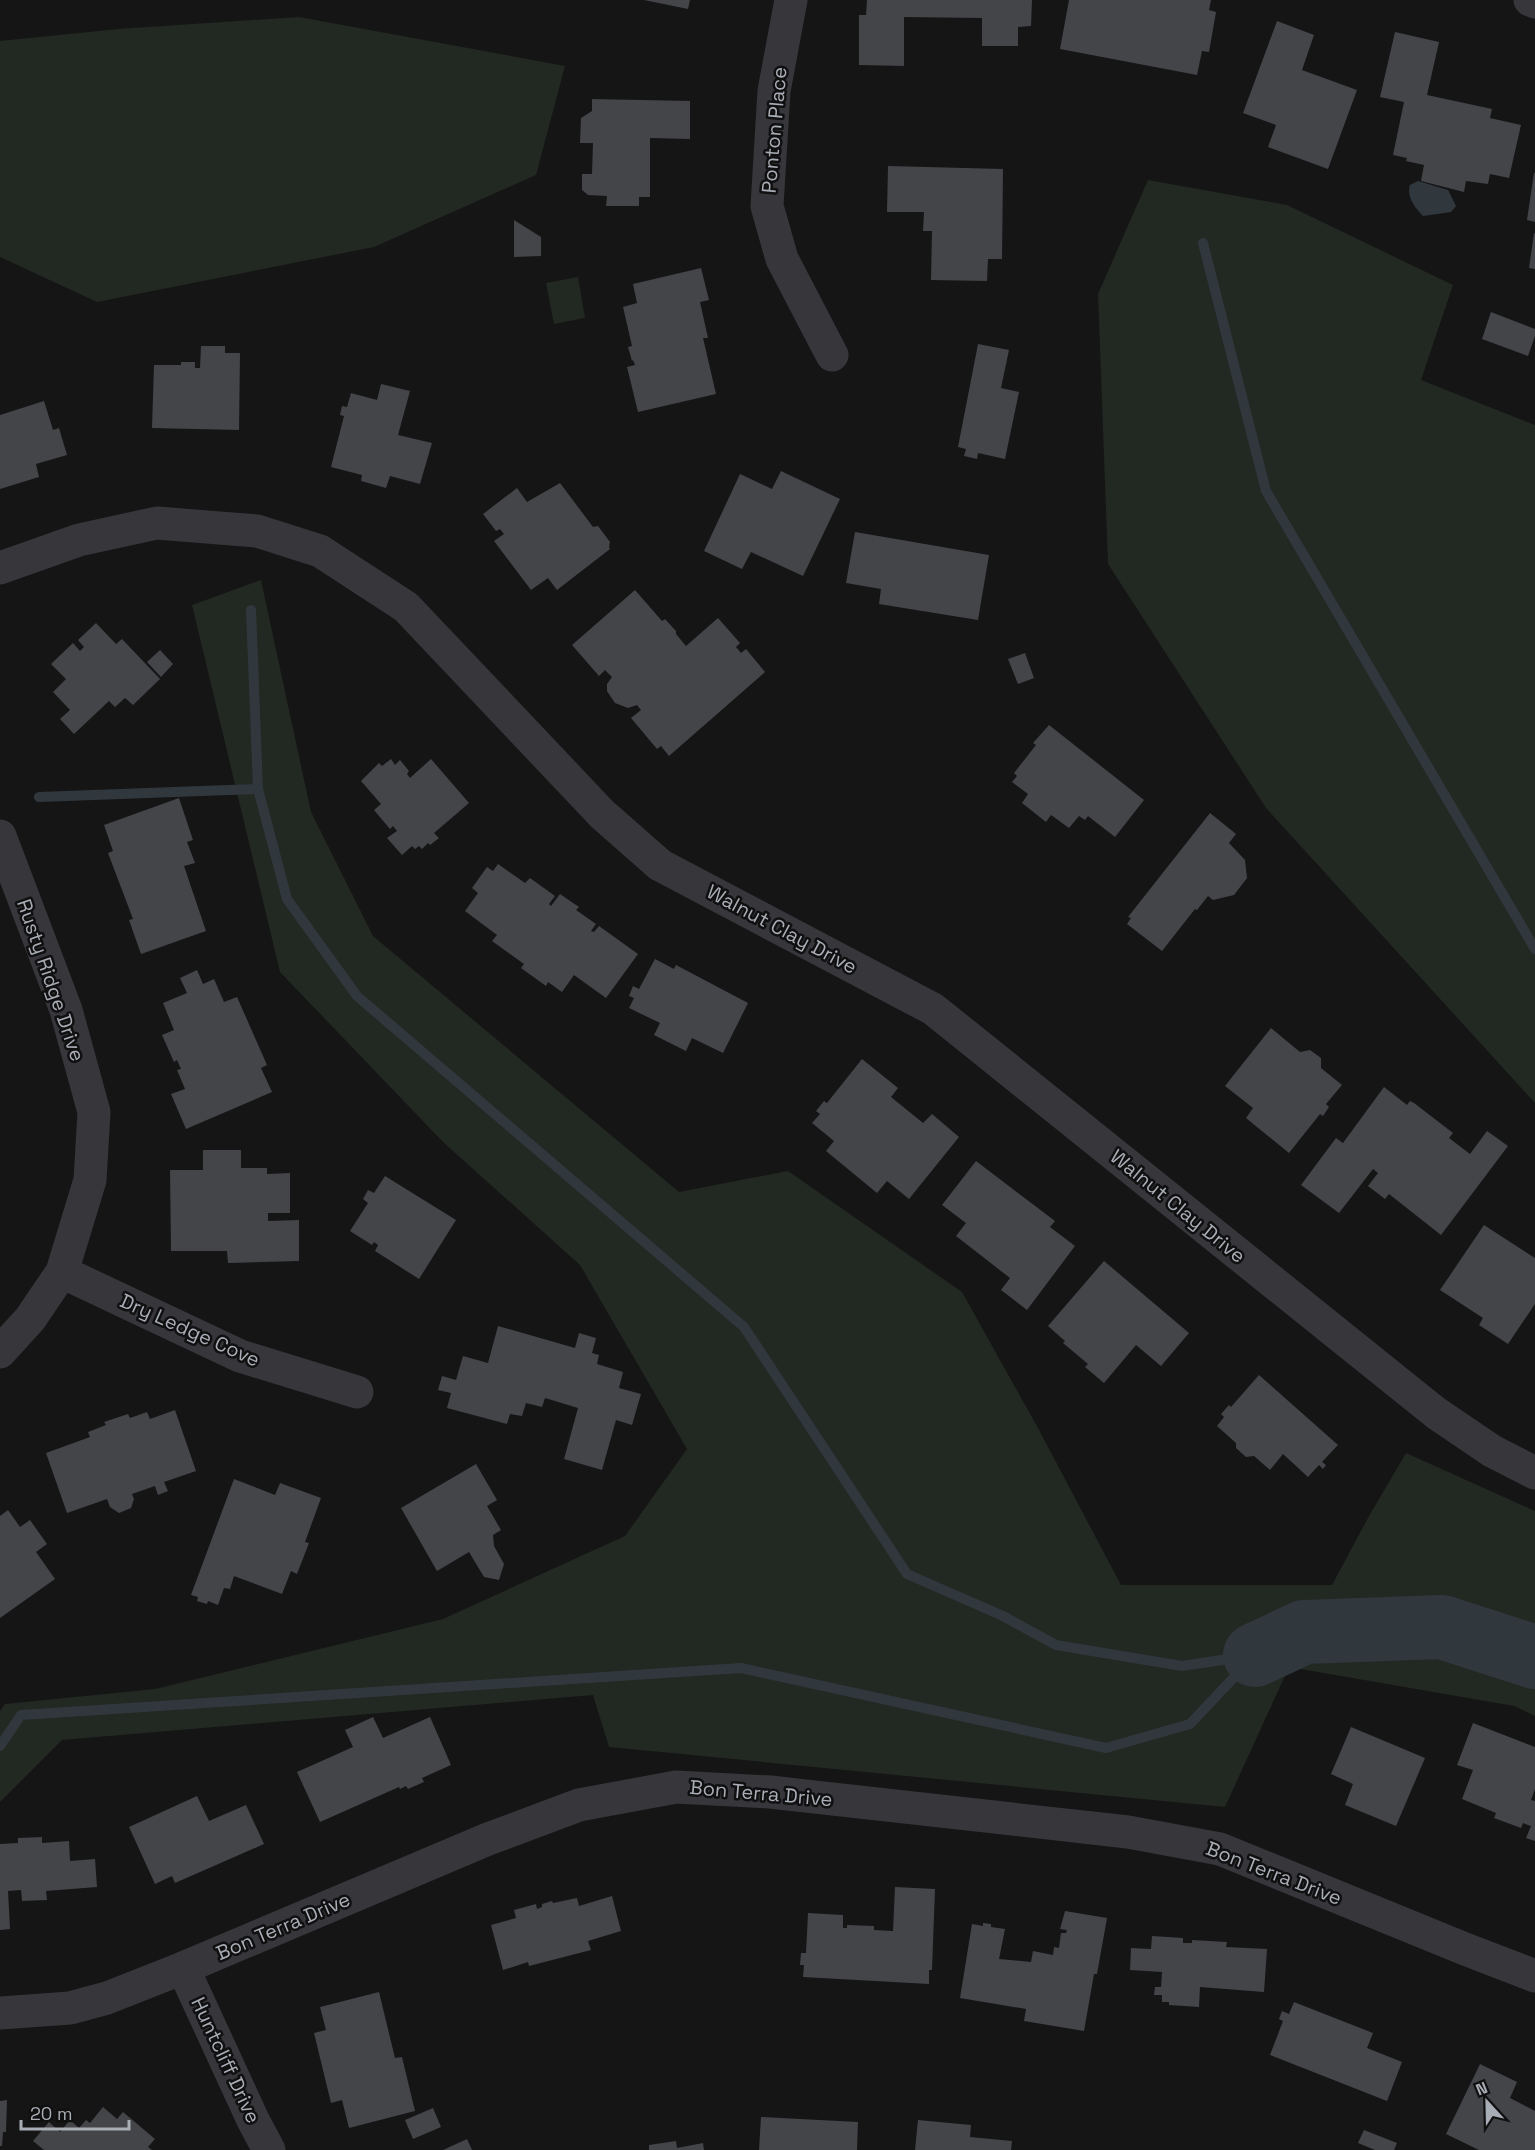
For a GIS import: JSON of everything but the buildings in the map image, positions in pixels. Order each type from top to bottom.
[{"type":"street","name":"Ponton Place","points":[[791,0],[774,91],[767,206],[782,260],[832,355]]},
{"type":"street","points":[[1530,0],[1535,2]]},
{"type":"street","name":"Walnut Clay Drive","points":[[0,568],[79,540],[157,524],[257,531],[320,551],[406,607],[602,814],[660,865],[933,1009],[1436,1413],[1492,1451],[1535,1473]]},
{"type":"street","name":"Rusty Ridge Drive","points":[[0,836],[66,1010],[94,1112],[90,1180],[62,1272],[30,1319],[0,1352]]},
{"type":"street","name":"Dry Ledge Cove","points":[[62,1272],[240,1356],[357,1392]]},
{"type":"street","name":"Bon Terra Drive","points":[[0,2013],[70,2008],[107,1998],[488,1839],[579,1805],[676,1786],[770,1792],[1128,1832],[1220,1849],[1535,1976]]},
{"type":"street","name":"Huntcliff Drive","points":[[183,1968],[269,2150]]},
{"type":"shaded area","points":[[299,17],[565,66],[536,175],[374,247],[97,302],[0,257],[0,41],[118,29]]},
{"type":"shaded area","points":[[1148,180],[1287,205],[1453,285],[1421,380],[1535,425],[1535,1103],[1266,808],[1108,564],[1098,294]]},
{"type":"shaded area","points":[[1418,181],[1448,190],[1456,206],[1451,212],[1423,216],[1414,206],[1409,193],[1410,185]]},
{"type":"shaded area","points":[[578,277],[585,318],[554,324],[546,283]]},
{"type":"shaded area","points":[[261,580],[311,812],[373,936],[679,1192],[788,1171],[962,1292],[1038,1428],[1121,1585],[1332,1585],[1406,1453],[1535,1511],[1535,1716],[1514,1706],[1289,1667],[1225,1807],[609,1747],[593,1695],[62,1740],[0,1802],[0,1711],[5,1704],[155,1689],[443,1619],[625,1536],[687,1449],[580,1265],[443,1142],[280,972],[192,605]]},
{"type":"waterway","points":[[1203,243],[1266,491],[1535,949]]},
{"type":"waterway","points":[[251,610],[258,789]]},
{"type":"waterway","points":[[39,797],[258,789],[287,899],[357,996],[744,1327],[907,1574],[1003,1616],[1056,1645],[1182,1666],[1255,1655]]},
{"type":"waterway","points":[[1255,1655],[1304,1632],[1442,1627],[1535,1657]]},
{"type":"waterway","points":[[0,1746],[21,1715],[741,1668],[1106,1748],[1190,1724],[1255,1655]]}]
